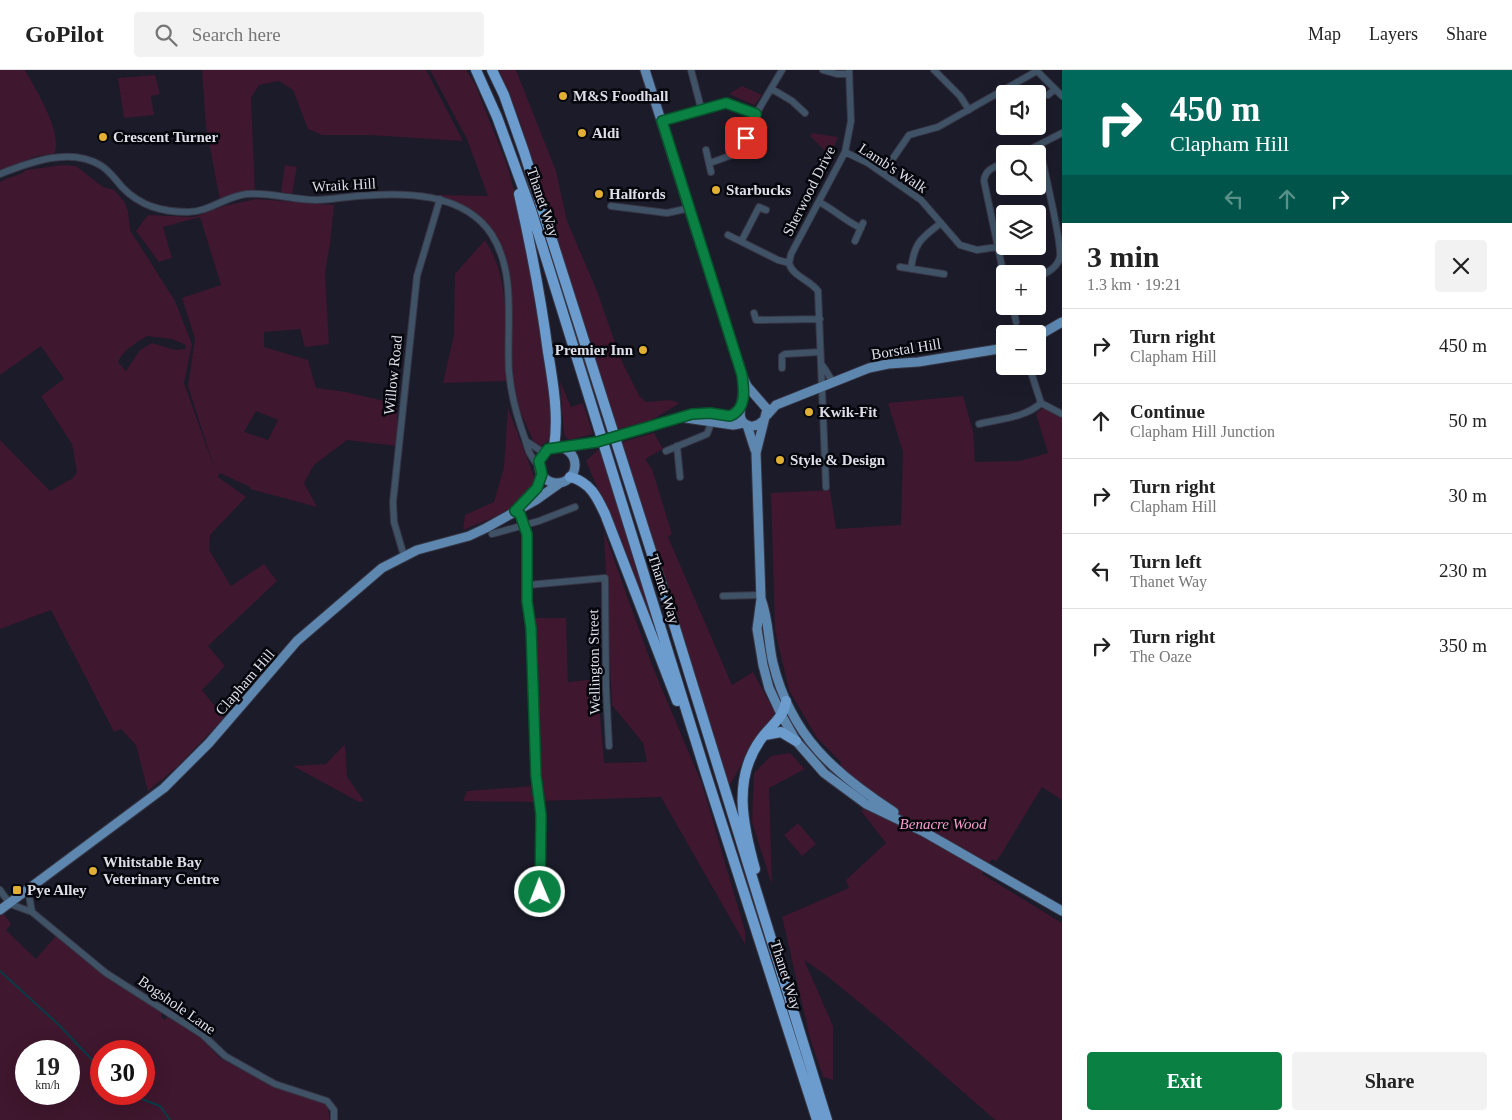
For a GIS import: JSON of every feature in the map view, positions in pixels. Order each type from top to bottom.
[{"type":"highway","name":"Thanet Way","points":[[476,70],[511,154],[577,354],[704,771],[817,1120]]},
{"type":"highway","name":"Thanet Way","points":[[492,70],[504,95],[524,152],[664,592],[827,1120]]},
{"type":"highway","points":[[511,154],[541,300],[557,420],[557,447]]},
{"type":"highway","points":[[570,477],[578,479],[592,489],[609,521],[704,771]]},
{"type":"highway","points":[[773,949],[767,912],[742,816],[746,773],[752,756],[764,735],[782,716],[786,702]]},
{"type":"highway","points":[[764,735],[781,732],[796,741]]},
{"type":"main road","points":[[645,70],[742,375],[744,390],[740,418],[746,424],[756,453],[761,597],[758,610],[758,640],[767,681],[782,716],[796,741],[820,769],[850,794],[922,831],[1062,911]]},
{"type":"main road","points":[[1046,331],[1062,322]]},
{"type":"main road","name":"Borstal Hill","points":[[766,417],[776,405],[869,368],[996,349]]},
{"type":"main road","points":[[742,375],[750,389],[767,409],[756,453]]},
{"type":"main road","points":[[750,389],[762,398],[774,401]]},
{"type":"main road","points":[[557,447],[569,452],[575,466],[570,477],[560,483],[550,482],[540,470],[544,453],[557,447],[597,442],[702,412],[730,416],[752,398],[761,401]]},
{"type":"main road","name":"Borstal Hill","points":[[761,401],[787,400]]},
{"type":"main road","points":[[676,418],[733,425],[758,425],[766,417]]},
{"type":"main road","points":[[574,461],[581,451],[597,442]]},
{"type":"main road","name":"Clapham Hill","points":[[517,510],[532,494],[540,470]]},
{"type":"main road","name":"Clapham Hill","points":[[0,910],[52,870],[94,842],[164,788],[209,743],[315,624],[382,568],[417,550],[469,536],[517,510],[560,483]]},
{"type":"main road","points":[[761,597],[766,610],[772,662],[786,702],[805,736],[832,767],[860,790],[922,831]]},
{"type":"street","points":[[691,70],[701,108]]},
{"type":"street","points":[[746,150],[747,133],[782,70]]},
{"type":"street","points":[[824,70],[837,74],[849,72]]},
{"type":"street","points":[[934,70],[960,96],[969,110]]},
{"type":"street","points":[[883,173],[909,135],[938,127],[1037,71],[1062,96]]},
{"type":"street","name":"Sherwood Drive","points":[[789,262],[791,254],[845,152],[851,121],[849,72]]},
{"type":"street","points":[[772,89],[792,101],[805,113]]},
{"type":"street","points":[[1048,95],[1055,89]]},
{"type":"street","points":[[662,121],[701,108],[726,103],[756,114]]},
{"type":"street","points":[[1038,145],[1062,133]]},
{"type":"street","points":[[706,150],[711,172]]},
{"type":"street","points":[[710,163],[746,150],[760,152]]},
{"type":"street","name":"Lamb's Walk","points":[[845,152],[883,173],[922,200],[956,242],[978,250],[996,247]]},
{"type":"street","name":"Wraik Hill","points":[[0,174],[46,159],[62,156],[89,159],[102,166],[140,203],[171,211],[190,212],[247,194],[318,200],[388,195],[440,199],[457,205],[473,215],[491,235],[500,254],[509,298],[510,380],[514,403],[530,455],[540,470]]},
{"type":"street","points":[[996,166],[988,170],[984,181],[996,242]]},
{"type":"street","points":[[1046,180],[1061,246],[1058,263],[1046,273]]},
{"type":"street","name":"Willow Road","points":[[404,556],[394,522],[393,502],[417,276],[440,199]]},
{"type":"street","points":[[818,202],[836,210],[850,224],[862,226],[855,241]]},
{"type":"street","points":[[611,206],[667,213],[690,208]]},
{"type":"street","points":[[742,240],[759,207],[766,210]]},
{"type":"street","points":[[911,269],[914,252],[919,241],[941,223]]},
{"type":"street","points":[[728,235],[742,240],[778,260],[789,262],[792,270],[807,280],[818,291],[826,487]]},
{"type":"street","points":[[900,267],[944,274]]},
{"type":"street","points":[[754,313],[756,320],[820,319]]},
{"type":"street","points":[[1012,315],[1016,322]]},
{"type":"street","points":[[782,368],[782,356],[785,354],[820,352]]},
{"type":"street","points":[[822,365],[833,382]]},
{"type":"street","points":[[1032,375],[1041,403],[1062,414]]},
{"type":"street","points":[[979,424],[1020,415],[1041,403]]},
{"type":"street","points":[[666,451],[707,434],[712,421]]},
{"type":"street","points":[[525,440],[544,453]]},
{"type":"street","points":[[677,446],[680,477]]},
{"type":"street","points":[[492,534],[524,526],[571,506]]},
{"type":"street","points":[[517,510],[527,534],[527,601],[531,628],[536,776],[541,815],[540,892]]},
{"type":"street","name":"Wellington Street","points":[[528,585],[605,578],[606,688],[610,746]]},
{"type":"street","points":[[723,596],[761,597]]},
{"type":"street","points":[[0,890],[10,904]]},
{"type":"street","points":[[28,890],[32,912]]},
{"type":"street","name":"Bogshole Lane","points":[[10,904],[32,912],[106,974],[203,1035],[225,1056],[275,1084],[327,1101],[334,1110],[334,1120]]},
{"type":"green space","points":[[0,70],[25,70],[52,123],[56,145],[54,154],[37,156],[0,170]]},
{"type":"green space","points":[[202,70],[426,70],[463,141],[369,135],[322,135],[308,129],[293,90],[279,81],[259,85],[251,98],[255,193],[220,200],[206,127]]},
{"type":"green space","points":[[430,70],[466,70],[475,84],[507,165],[519,208],[541,313],[553,429],[549,440],[541,446],[534,442],[519,409],[513,380],[510,282],[496,236],[489,225],[476,213],[459,203],[441,197],[441,195],[488,196],[467,139]]},
{"type":"green space","points":[[499,70],[516,70],[556,171],[567,221],[597,291],[621,360],[640,397],[646,402],[670,400],[680,403],[650,421],[617,429],[519,118]]},
{"type":"green space","points":[[155,75],[160,94],[151,96],[154,115],[124,118],[118,78]]},
{"type":"green space","points":[[742,86],[762,95],[754,105],[729,94]]},
{"type":"green space","points":[[812,133],[838,137],[830,156],[810,136]]},
{"type":"green space","points":[[63,165],[76,166],[103,187],[114,190],[124,201],[128,211],[130,230],[175,301],[192,344],[184,383],[215,470],[188,386],[195,339],[182,298],[221,285],[200,217],[163,227],[172,258],[159,262],[136,231],[148,215],[194,217],[224,206],[256,199],[334,205],[325,272],[329,344],[305,347],[300,329],[264,332],[264,347],[308,360],[316,388],[346,392],[397,404],[397,446],[347,440],[314,465],[304,483],[317,507],[250,489],[250,487],[220,473],[218,477],[246,497],[210,535],[209,550],[231,586],[264,564],[277,581],[208,646],[225,666],[202,690],[224,718],[177,767],[148,791],[136,745],[121,729],[114,732],[51,610],[0,629],[0,440],[50,491],[73,478],[77,472],[72,444],[41,396],[64,379],[41,346],[0,375],[0,182],[21,174],[26,170]],"holes":[[[147,336],[172,339],[186,345],[185,349],[175,350],[152,343],[140,350],[126,371],[118,362],[120,358],[130,347]],[[256,411],[278,420],[268,440],[244,432]]]},
{"type":"green space","points":[[285,165],[297,167],[292,194],[281,192]]},
{"type":"green space","points":[[485,240],[494,256],[503,290],[506,326],[506,381],[443,383],[454,335],[455,274]]},
{"type":"green space","points":[[560,381],[571,407],[583,403],[593,434],[568,440],[564,434]]},
{"type":"green space","name":"Benacre Wood","points":[[963,396],[973,431],[975,462],[1020,461],[1048,453],[1036,414],[1044,407],[1062,416],[1062,800],[1042,787],[1000,856],[996,861],[992,859],[982,874],[1062,923],[1062,1120],[995,1120],[889,1027],[827,976],[804,960],[833,1026],[833,1080],[823,1077],[810,1038],[782,917],[849,888],[846,880],[886,843],[861,811],[878,795],[841,769],[841,762],[817,738],[789,690],[775,630],[771,493],[830,490],[836,529],[901,525],[903,452],[888,403]]},
{"type":"green space","points":[[508,408],[535,479],[531,489],[515,505],[495,517],[463,530],[465,515],[494,502],[504,467]]},
{"type":"green space","points":[[654,433],[663,449],[645,459],[652,469],[672,534],[668,537],[732,685],[753,672],[775,713],[753,743],[729,787],[622,442]]},
{"type":"green space","points":[[599,449],[658,635],[676,684],[622,541],[586,461]]},
{"type":"green space","points":[[604,532],[652,665],[702,784],[745,931],[745,944],[661,797],[543,801],[534,618],[566,618],[568,682],[597,679],[604,763],[647,762],[643,743],[612,705]]},
{"type":"green space","points":[[345,744],[347,777],[364,801],[359,802],[293,766],[326,764]]},
{"type":"green space","points":[[790,753],[805,769],[769,788],[772,885],[752,822],[754,773],[771,756]]},
{"type":"green space","points":[[534,786],[536,802],[463,801],[467,791]]},
{"type":"green space","points":[[798,823],[816,844],[802,856],[784,835]]},
{"type":"green space","points":[[4,914],[11,924],[6,930],[36,959],[56,936],[81,957],[162,1013],[161,1017],[164,1020],[169,1016],[202,1039],[221,1059],[269,1084],[327,1104],[330,1120],[0,1120],[0,916]]},
{"type":"waterway","points":[[0,971],[59,1025],[90,1057]]},
{"type":"waterway","points":[[155,1104],[160,1106],[170,1120]]},
{"type":"place","name":"M&S Foodhall","points":[[563,96]]},
{"type":"place","name":"Aldi","points":[[582,133]]},
{"type":"place","name":"Crescent Turner","points":[[103,137]]},
{"type":"place","name":"Starbucks","points":[[716,190]]},
{"type":"place","name":"Halfords","points":[[599,194]]},
{"type":"place","name":"Premier Inn","points":[[643,350]]},
{"type":"place","name":"Kwik-Fit","points":[[809,412]]},
{"type":"place","name":"Style & Design","points":[[780,460]]},
{"type":"place","name":"Whitstable Bay Veterinary Centre","points":[[93,871]]},
{"type":"place","name":"Pye Alley","points":[[17,890]]},
{"type":"route","points":[[540,892],[541,815],[536,776],[531,628],[527,601],[527,534],[520,514],[515,511],[519,509],[537,488],[542,474],[539,461],[548,449],[597,442],[686,415],[702,412],[730,416],[739,410],[744,394],[742,375],[662,121],[720,103],[733,104],[756,114],[749,126],[746,138]]}]
